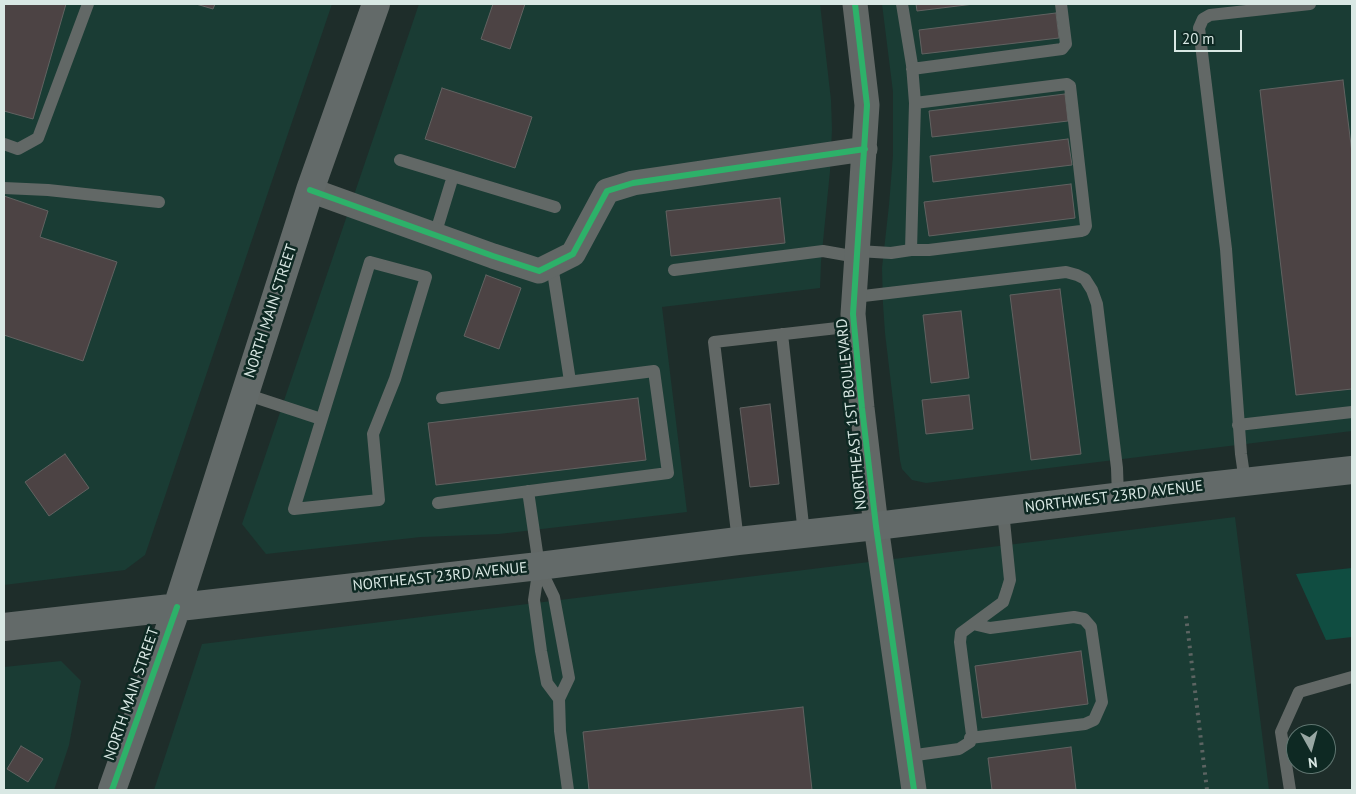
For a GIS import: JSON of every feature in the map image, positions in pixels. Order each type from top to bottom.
[{"type":"main road","name":"NORTH MAIN STREET","points":[[112,790],[176,607],[310,190],[376,4]]},
{"type":"main road","name":"NORTHWEST 23RD AVENUE","points":[[876,526],[1352,470]]},
{"type":"main road","name":"NORTHEAST 23RD AVENUE","points":[[4,627],[876,526]]},
{"type":"street","name":"NORTHEAST 1ST BOULEVARD","points":[[855,4],[867,105],[854,314],[862,408],[876,526],[914,790]]},
{"type":"street","points":[[310,190],[539,271],[573,254],[607,192],[632,184],[865,149]]},
{"type":"lane","points":[[4,144],[18,149],[38,138],[88,4]]},
{"type":"lane","points":[[902,4],[912,68],[915,103],[911,250]]},
{"type":"lane","points":[[912,68],[1062,49],[1066,44],[1061,4]]},
{"type":"lane","points":[[1245,482],[1238,425],[1226,249],[1200,28],[1203,19],[1210,15],[1310,4]]},
{"type":"lane","points":[[674,270],[823,251],[858,254],[929,250],[1084,230],[1086,226],[1070,86],[1067,84],[915,103]]},
{"type":"lane","points":[[400,160],[555,206]]},
{"type":"lane","points":[[435,235],[453,176]]},
{"type":"lane","points":[[4,188],[48,190],[159,202]]},
{"type":"lane","points":[[370,262],[426,276],[395,379],[373,434],[379,500],[294,508],[321,419],[370,262]]},
{"type":"lane","points":[[552,265],[570,382]]},
{"type":"lane","points":[[855,297],[1066,272],[1077,274],[1085,279],[1092,290],[1097,304],[1117,468],[1118,497]]},
{"type":"lane","points":[[738,541],[714,342],[855,326]]},
{"type":"lane","points":[[782,334],[804,534]]},
{"type":"lane","points":[[438,503],[668,473],[654,371],[442,398]]},
{"type":"lane","points":[[245,394],[321,419]]},
{"type":"lane","points":[[1238,425],[1352,412]]},
{"type":"lane","points":[[528,491],[539,566],[534,600],[541,651],[547,683],[559,699]]},
{"type":"lane","points":[[910,756],[959,749],[970,742],[972,734],[960,642],[961,633],[1003,602],[1010,580],[1003,511]]},
{"type":"lane","points":[[539,566],[554,597],[569,678],[559,699],[560,731],[568,790]]},
{"type":"lane","points":[[970,738],[1085,724],[1094,720],[1102,702],[1091,627],[1084,619],[1074,617],[990,628],[973,624]]},
{"type":"lane","points":[[1290,790],[1281,732],[1299,692],[1352,677]]},
{"type":"shaded area","points":[[4,4],[332,4],[145,555],[125,570],[4,585]]},
{"type":"shaded area","points":[[419,4],[820,4],[831,100],[832,129],[820,288],[662,307],[687,512],[499,534],[421,537],[266,554],[242,524]]},
{"type":"shaded area","points":[[882,4],[1352,4],[1352,431],[926,483],[912,480],[902,469],[900,460],[883,304],[882,268],[893,155],[893,92]]},
{"type":"shaded area","points":[[1235,517],[1269,790],[154,790],[202,644]]},
{"type":"shaded area","points":[[1352,568],[1352,637],[1326,640],[1296,574]]},
{"type":"shaded area","points":[[61,661],[81,681],[69,745],[54,790],[4,790],[4,667]]},
{"type":"building","points":[[4,4],[66,4],[33,119],[4,111]]},
{"type":"building","points":[[196,4],[215,4],[213,9]]},
{"type":"building","points":[[493,4],[525,4],[510,49],[481,39]]},
{"type":"building","points":[[916,4],[974,4],[917,11]]},
{"type":"building","points":[[1056,13],[1059,38],[922,54],[919,30]]},
{"type":"building","points":[[1343,80],[1352,153],[1352,389],[1296,395],[1260,90]]},
{"type":"building","points":[[442,88],[532,117],[515,168],[425,139]]},
{"type":"building","points":[[1065,94],[1068,121],[932,137],[929,111]]},
{"type":"building","points":[[1068,139],[1072,165],[933,182],[930,156]]},
{"type":"building","points":[[1071,184],[1075,218],[929,236],[924,202]]},
{"type":"building","points":[[4,196],[48,211],[40,237],[117,262],[83,361],[4,335]]},
{"type":"building","points":[[780,198],[785,243],[671,256],[666,211]]},
{"type":"building","points":[[486,275],[521,288],[499,349],[464,336]]},
{"type":"building","points":[[1060,289],[1081,454],[1031,460],[1010,295]]},
{"type":"building","points":[[961,311],[969,378],[931,383],[923,315]]},
{"type":"building","points":[[969,395],[973,429],[926,434],[922,400]]},
{"type":"building","points":[[638,398],[646,460],[436,485],[428,423]]},
{"type":"building","points":[[770,404],[779,484],[750,487],[740,408]]},
{"type":"building","points":[[65,454],[89,488],[49,516],[25,482]]},
{"type":"building","points":[[1081,651],[1088,704],[982,718],[975,666]]},
{"type":"building","points":[[803,707],[812,790],[589,790],[583,732]]},
{"type":"building","points":[[21,746],[43,759],[28,782],[7,769]]},
{"type":"building","points":[[1071,747],[1076,790],[992,790],[988,758]]},
{"type":"railway","points":[[1186,616],[1207,790]]},
{"type":"cycle path","points":[[855,4],[867,105],[853,314],[876,526],[914,790]]},
{"type":"cycle path","points":[[310,190],[539,271],[573,254],[607,191],[633,183],[865,149]]},
{"type":"cycle path","points":[[112,790],[177,607]]}]
